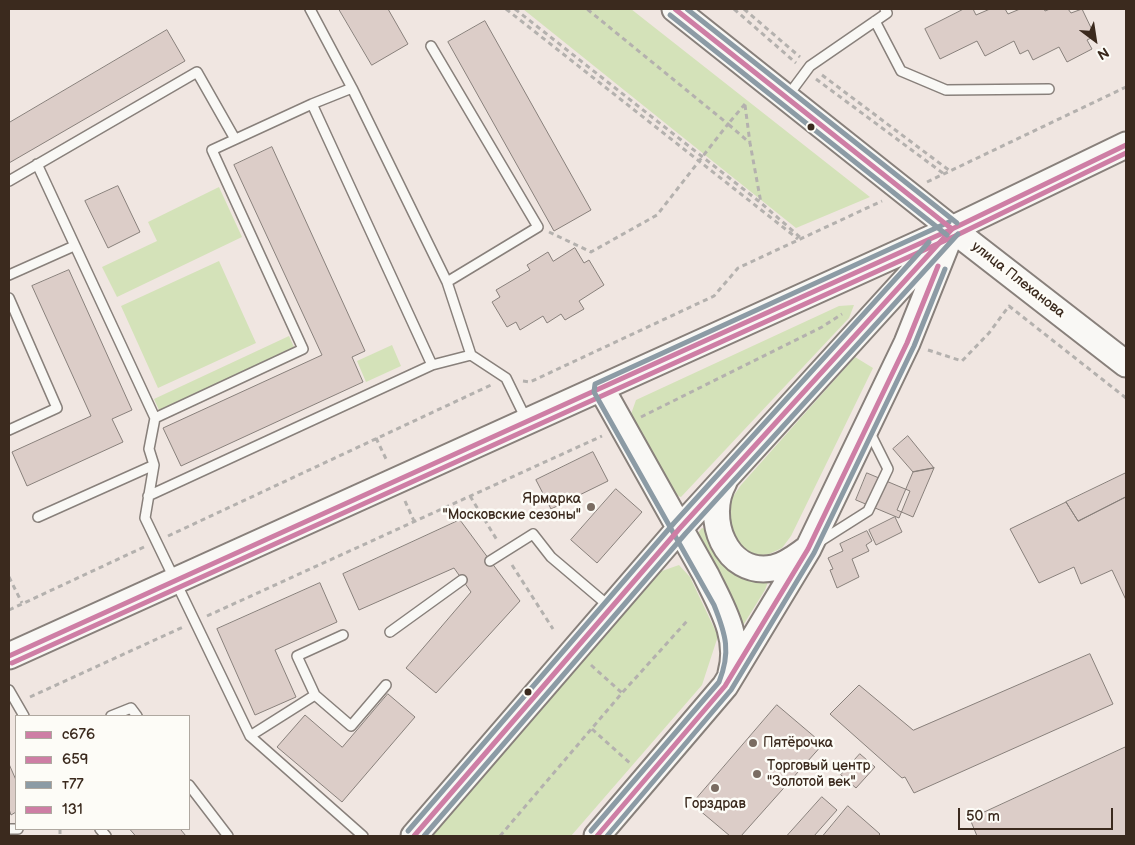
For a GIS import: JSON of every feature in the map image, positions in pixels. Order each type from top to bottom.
[{"type":"main road","name":"улица Плеханова","points":[[675,9],[952,229],[1126,364]]},
{"type":"main road","points":[[9,656],[952,229],[1126,145]]},
{"type":"main road","points":[[597,836],[725,686],[808,548],[907,343],[952,229]]},
{"type":"main road","points":[[414,836],[680,528],[952,229]]},
{"type":"main road","points":[[601,388],[680,528],[721,606],[734,641],[735,655],[732,671],[725,686]]},
{"type":"main road","points":[[728,475],[718,491],[716,511],[722,542],[732,555],[744,565],[759,569],[774,568],[789,562],[808,548]]},
{"type":"lane","points":[[310,9],[352,88],[447,282],[471,355],[506,378],[528,421]]},
{"type":"lane","points":[[786,97],[808,68],[887,13],[885,9]]},
{"type":"lane","points":[[875,21],[902,72],[946,90],[1049,89]]},
{"type":"lane","points":[[431,46],[538,227],[447,282]]},
{"type":"lane","points":[[9,181],[197,72],[235,139]]},
{"type":"lane","points":[[155,418],[303,349],[212,150],[312,104],[352,88]]},
{"type":"lane","points":[[312,104],[432,365]]},
{"type":"lane","points":[[37,164],[155,418],[149,449],[154,465],[145,518],[174,581],[250,736],[363,836]]},
{"type":"lane","points":[[9,275],[74,246]]},
{"type":"lane","points":[[9,298],[57,408],[9,430]]},
{"type":"lane","points":[[148,496],[432,365],[471,355]]},
{"type":"lane","points":[[808,548],[868,511],[888,469],[867,427]]},
{"type":"lane","points":[[38,517],[154,465]]},
{"type":"lane","points":[[490,561],[533,534],[550,556],[611,608]]},
{"type":"lane","points":[[390,632],[462,580]]},
{"type":"lane","points":[[343,635],[297,656],[315,695],[351,726],[386,686]]},
{"type":"lane","points":[[9,690],[23,715]]},
{"type":"lane","points":[[250,736],[315,695]]},
{"type":"lane","points":[[114,715],[131,708],[136,715]]},
{"type":"lane","points":[[190,785],[228,836]]},
{"type":"path","points":[[506,9],[800,239]]},
{"type":"path","points":[[515,9],[702,156],[760,203],[800,239]]},
{"type":"path","points":[[587,9],[750,144]]},
{"type":"path","points":[[734,9],[944,174]]},
{"type":"path","points":[[744,9],[808,68],[950,171]]},
{"type":"path","points":[[9,610],[506,378],[530,382],[714,296],[738,268],[905,190],[964,166],[1126,87]]},
{"type":"path","points":[[538,227],[591,252],[657,215],[745,104],[760,203]]},
{"type":"path","points":[[924,349],[962,361],[989,333],[1009,306],[1126,398]]},
{"type":"path","points":[[16,703],[622,426],[822,327],[849,309]]},
{"type":"path","points":[[470,496],[553,629]]},
{"type":"path","points":[[9,577],[22,603]]},
{"type":"path","points":[[500,836],[622,693],[687,621]]},
{"type":"path","points":[[586,660],[622,693]]},
{"type":"path","points":[[592,728],[632,764]]},
{"type":"green space","points":[[523,9],[631,9],[870,197],[796,228]]},
{"type":"green space","points":[[219,187],[242,237],[117,297],[102,267],[157,241],[148,222]]},
{"type":"green space","points":[[219,261],[256,343],[158,388],[121,306]]},
{"type":"green space","points":[[854,305],[849,318],[681,497],[666,491],[630,417],[636,400],[839,306]]},
{"type":"green space","points":[[289,336],[294,347],[159,410],[154,399]]},
{"type":"green space","points":[[392,345],[401,366],[366,382],[357,361]]},
{"type":"green space","points":[[855,357],[873,368],[791,536],[782,548],[769,554],[756,556],[745,551],[734,540],[726,513],[732,498],[741,485]]},
{"type":"green space","points":[[702,528],[708,530],[752,580],[768,582],[742,627],[697,534]]},
{"type":"green space","points":[[679,565],[690,577],[718,636],[702,685],[571,836],[429,836],[659,572]]},
{"type":"building","points":[[339,9],[388,9],[408,44],[372,65]]},
{"type":"building","points":[[964,9],[973,9],[976,15],[990,9],[1005,9],[1008,14],[1020,9],[1044,9],[1045,11],[1050,9],[1068,9],[1071,13],[1082,9],[1095,36],[1087,40],[1092,49],[1067,62],[1059,47],[1033,60],[1028,50],[1020,54],[1014,41],[985,56],[977,41],[940,59],[925,29]]},
{"type":"building","points":[[485,21],[591,210],[554,231],[448,42]]},
{"type":"building","points":[[167,30],[185,61],[9,163],[9,123]]},
{"type":"building","points":[[272,147],[365,351],[352,357],[363,382],[181,466],[163,428],[322,355],[234,165]]},
{"type":"building","points":[[118,186],[140,232],[108,248],[85,201]]},
{"type":"building","points":[[575,248],[584,263],[589,260],[604,285],[579,301],[584,309],[565,320],[561,314],[547,323],[543,316],[520,330],[516,322],[507,327],[492,302],[500,297],[496,290],[530,270],[527,265],[548,252],[553,261]]},
{"type":"building","points":[[69,270],[132,410],[112,419],[123,442],[27,486],[12,452],[91,416],[32,286]]},
{"type":"building","points":[[908,436],[934,468],[913,472],[893,449]]},
{"type":"building","points":[[593,452],[608,481],[551,509],[536,480]]},
{"type":"building","points":[[934,468],[913,517],[897,510],[913,472]]},
{"type":"building","points":[[867,473],[910,491],[899,518],[856,500]]},
{"type":"building","points":[[1126,473],[1126,497],[1078,521],[1066,502]]},
{"type":"building","points":[[616,489],[642,512],[597,563],[571,540]]},
{"type":"building","points":[[1126,497],[1126,600],[1112,570],[1081,584],[1074,567],[1039,583],[1010,529],[1066,502],[1078,521]]},
{"type":"building","points":[[895,517],[902,532],[876,545],[869,530]]},
{"type":"building","points":[[460,520],[520,601],[436,693],[406,668],[471,592],[454,568],[359,610],[343,574]]},
{"type":"building","points":[[867,531],[872,541],[866,545],[869,551],[852,559],[859,577],[837,588],[830,570],[833,569],[828,558],[843,551],[840,544]]},
{"type":"building","points":[[320,583],[337,622],[275,650],[296,697],[255,715],[217,629]]},
{"type":"building","points":[[1090,654],[1113,704],[914,793],[905,777],[902,778],[830,714],[859,685],[913,730]]},
{"type":"building","points":[[388,694],[415,717],[342,802],[277,747],[305,715],[342,747]]},
{"type":"building","name":"Торговый центр \"Золотой век\"","points":[[777,705],[823,744],[741,836],[730,836],[692,804]]},
{"type":"building","points":[[1126,747],[1126,836],[977,836],[970,819]]},
{"type":"building","points":[[860,754],[875,767],[856,788],[841,775]]},
{"type":"building","points":[[9,764],[15,778],[15,813],[11,815],[9,809]]},
{"type":"building","points":[[822,797],[837,810],[814,836],[787,836]]},
{"type":"building","points":[[848,806],[880,834],[878,836],[823,836]]},
{"type":"building","points":[[131,830],[181,830],[186,836],[136,836]]},
{"type":"transit line","name":"131","points":[[675,9],[952,229]]},
{"type":"transit line","name":"т77","points":[[687,9],[957,223]]},
{"type":"transit line","points":[[670,15],[947,235]]},
{"type":"transit line","name":"с676","points":[[9,656],[952,229],[1126,145]]},
{"type":"transit line","name":"659","points":[[12,663],[955,236],[1126,153]]},
{"type":"transit line","name":"т77","points":[[591,831],[719,682],[726,652],[722,625],[714,605],[594,392],[595,384],[949,222]]},
{"type":"transit line","name":"131","points":[[414,836],[680,528],[952,229]]},
{"type":"transit line","points":[[424,836],[686,533],[958,234]]},
{"type":"transit line","name":"т77","points":[[408,831],[674,523],[929,242]]},
{"type":"transit line","name":"131","points":[[597,836],[725,686],[808,549],[907,343],[938,266]]},
{"type":"transit line","points":[[607,836],[731,690],[814,553],[914,346],[945,269]]},
{"type":"place","name":"Ярмарка \"Московские сезоны\"","points":[[591,507]]},
{"type":"place","name":"Пятёрочка","points":[[753,743]]},
{"type":"place","name":"Торговый центр \"Золотой век\"","points":[[757,774]]},
{"type":"place","name":"Горздрав","points":[[715,788]]}]
